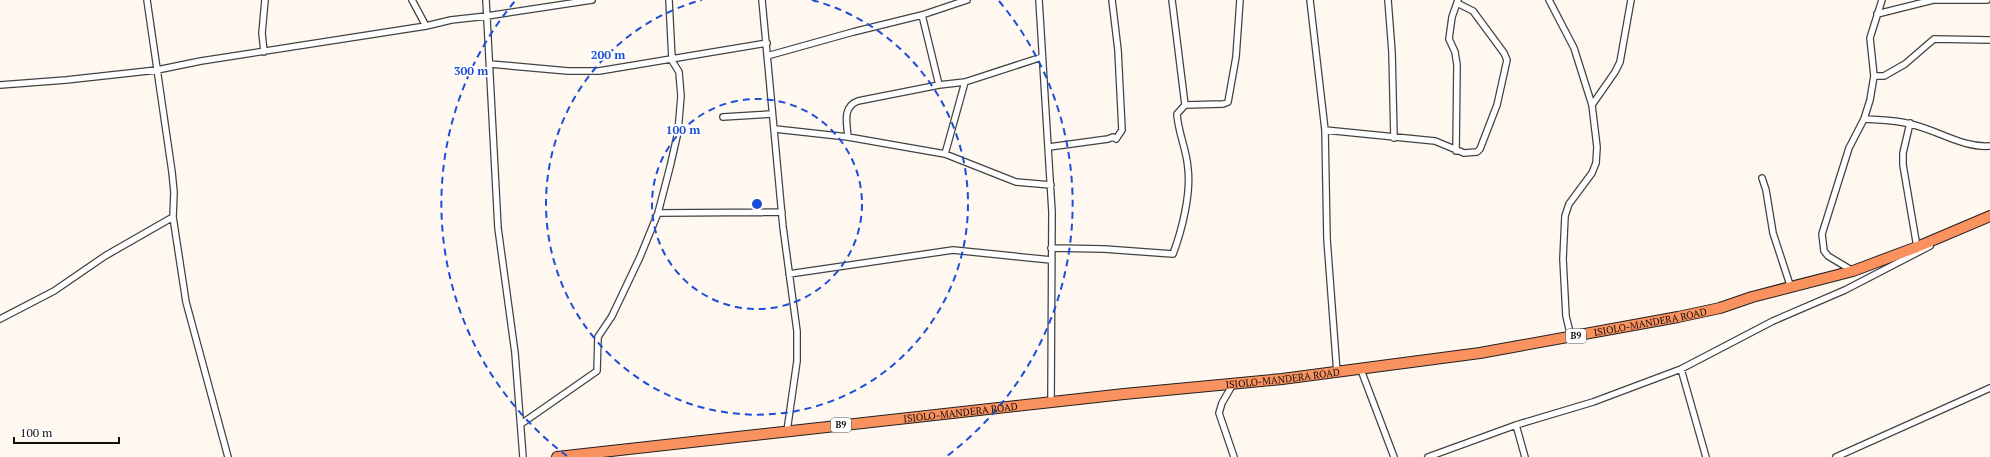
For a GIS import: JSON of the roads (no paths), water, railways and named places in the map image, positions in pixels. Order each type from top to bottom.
[{"type":"highway","name":"ISIOLO-MANDERA ROAD","points":[[558,457],[1124,394],[1337,373],[1480,353],[1678,317],[1790,288],[1853,271],[1965,228],[1990,216]]},
{"type":"street","points":[[147,0],[172,172],[174,192],[173,216],[186,302],[228,457]]},
{"type":"street","points":[[264,52],[262,33],[265,0]]},
{"type":"street","points":[[412,0],[426,26]]},
{"type":"street","points":[[486,0],[498,228],[515,352],[523,457]]},
{"type":"street","points":[[0,85],[66,80],[157,70],[201,61],[426,26],[451,20],[487,16],[562,2],[592,0]]},
{"type":"street","points":[[521,424],[597,371],[598,338],[612,316],[640,257],[658,213],[678,132],[680,104],[679,72],[671,59],[669,0]]},
{"type":"street","points":[[762,0],[782,212],[798,346],[787,431]]},
{"type":"street","points":[[767,56],[853,32],[922,15],[959,1],[967,0]]},
{"type":"street","points":[[1039,0],[1051,185],[1051,402]]},
{"type":"street","points":[[1049,147],[1108,139],[1113,137],[1116,139],[1122,130],[1118,50],[1112,0]]},
{"type":"street","points":[[1172,0],[1185,105]]},
{"type":"street","points":[[1051,248],[1104,249],[1173,254],[1188,194],[1188,168],[1181,141],[1177,114],[1185,105],[1223,104],[1228,102],[1236,57],[1240,0]]},
{"type":"street","points":[[1310,0],[1325,130],[1327,239],[1337,373]]},
{"type":"street","points":[[1388,0],[1392,52],[1394,138]]},
{"type":"street","points":[[1549,0],[1574,48],[1592,105],[1597,147],[1596,163],[1592,173],[1569,204],[1565,216],[1563,259],[1566,316],[1571,337]]},
{"type":"street","points":[[1592,105],[1615,72],[1620,62],[1631,0]]},
{"type":"street","points":[[1853,271],[1828,256],[1824,251],[1822,234],[1850,148],[1864,119],[1874,76],[1870,38],[1882,0]]},
{"type":"street","points":[[1877,14],[1933,0],[1987,0]]},
{"type":"street","points":[[1325,130],[1435,141],[1456,151],[1469,154],[1477,152],[1480,149],[1497,105],[1507,60],[1504,53],[1473,11],[1458,2],[1452,17],[1449,39],[1455,52],[1457,65],[1456,151]]},
{"type":"street","points":[[922,15],[939,85]]},
{"type":"street","points":[[1874,76],[1884,76],[1905,64],[1934,39],[1990,40]]},
{"type":"street","points":[[490,64],[598,71],[767,43]]},
{"type":"street","points":[[848,137],[847,112],[853,103],[939,85],[965,82],[1042,57]]},
{"type":"street","points":[[945,154],[965,82]]},
{"type":"street","points":[[723,117],[772,114]]},
{"type":"street","points":[[1864,119],[1910,123],[1936,131],[1964,144],[1981,147],[1990,146]]},
{"type":"street","points":[[1910,123],[1902,153],[1917,247]]},
{"type":"street","points":[[775,129],[848,137],[945,154],[1016,182],[1051,185]]},
{"type":"street","points":[[1762,178],[1766,190],[1773,233],[1790,288]]},
{"type":"street","points":[[658,213],[782,212]]},
{"type":"street","points":[[0,319],[54,291],[105,256],[173,216]]},
{"type":"street","points":[[1428,457],[1516,426],[1593,402],[1681,369],[1773,321],[1845,290],[1965,228]]},
{"type":"street","points":[[789,274],[953,250],[1051,260]]},
{"type":"street","points":[[1681,369],[1706,457]]},
{"type":"street","points":[[1361,370],[1394,457]]},
{"type":"street","points":[[1233,384],[1222,402],[1219,413],[1234,457]]},
{"type":"street","points":[[1836,457],[1990,388]]},
{"type":"street","points":[[1516,426],[1525,457]]}]
